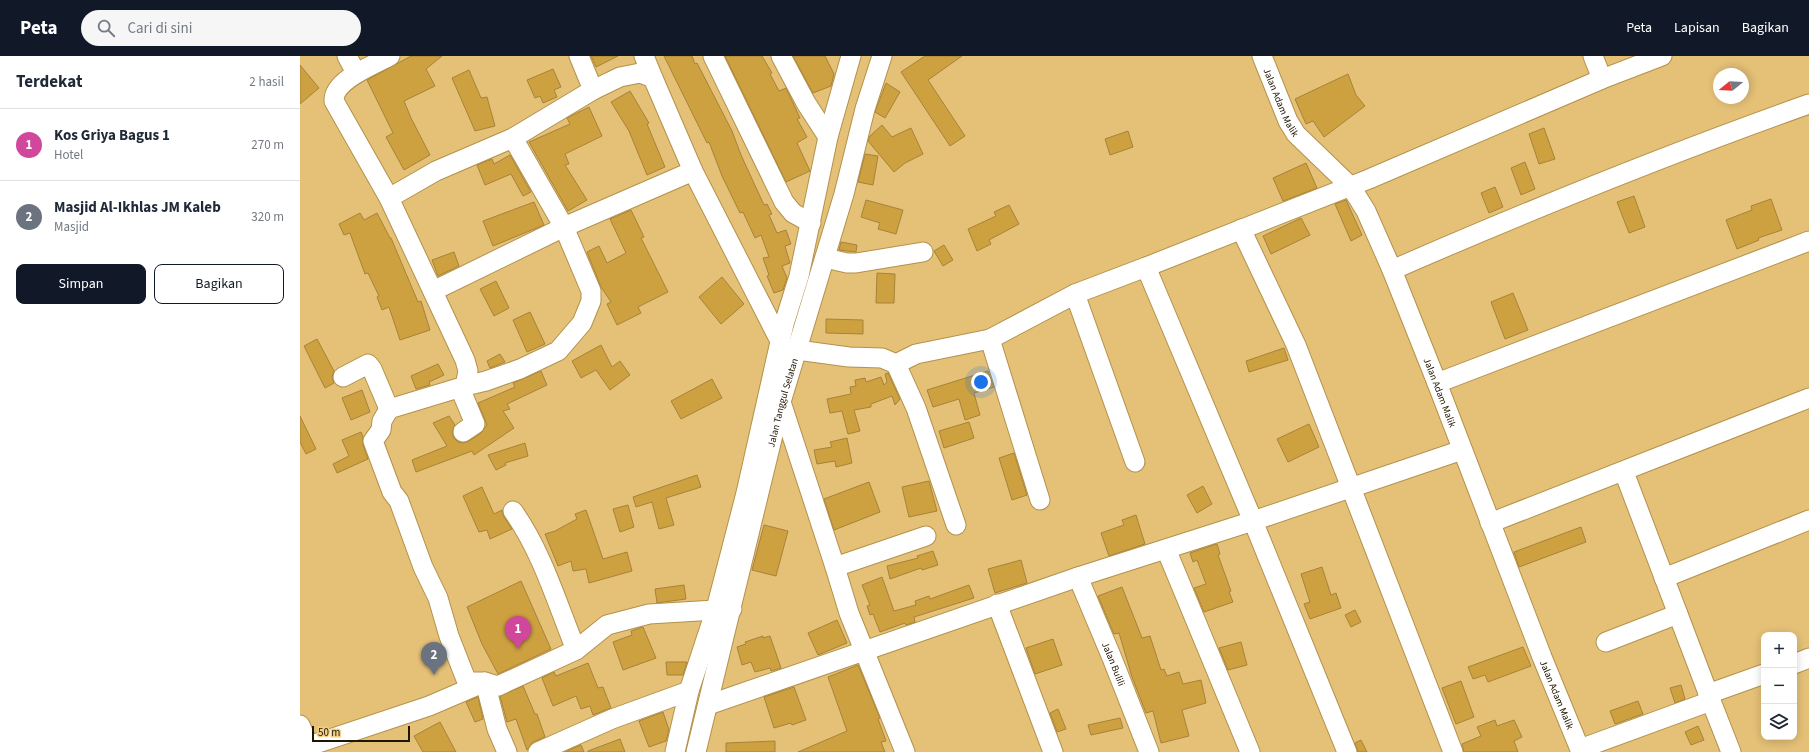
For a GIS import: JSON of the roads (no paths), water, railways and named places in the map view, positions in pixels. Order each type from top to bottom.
[{"type":"street","points":[[347,56],[356,74]]},
{"type":"street","points":[[390,56],[356,74],[336,89],[333,95],[334,101],[389,198],[465,360],[468,371],[462,387],[475,424],[463,432]]},
{"type":"street","points":[[579,56],[593,90]]},
{"type":"street","points":[[644,56],[693,171],[782,332]]},
{"type":"street","points":[[713,56],[784,202],[793,213],[811,223]]},
{"type":"street","points":[[781,56],[806,103],[828,137]]},
{"type":"street","name":"Jalan Tanggul Selatan","points":[[696,752],[708,705],[746,493],[782,332],[791,304],[811,223],[828,137],[851,56]]},
{"type":"street","name":"Jalan Tanggul Selatan","points":[[675,752],[689,691],[724,609],[781,402],[844,194],[865,109],[882,56]]},
{"type":"street","name":"Jalan Adam Malik","points":[[1262,56],[1288,121],[1296,134],[1351,186],[1366,211],[1392,270],[1437,383],[1490,523],[1580,751]]},
{"type":"street","points":[[1593,56],[1602,78]]},
{"type":"street","points":[[896,364],[916,354],[990,339],[1076,294],[1351,186],[1602,78],[1662,56]]},
{"type":"street","points":[[389,198],[436,171],[513,138],[593,90],[620,77],[633,73],[640,73],[653,78]]},
{"type":"street","points":[[1392,270],[1544,205],[1701,143],[1809,104]]},
{"type":"street","points":[[513,138],[564,227],[591,292],[592,301],[582,323],[558,351],[520,369],[486,381],[389,409],[382,421],[381,430],[373,441],[375,450],[392,492],[400,501],[423,567],[438,598],[449,636],[467,682],[485,682],[498,686],[576,650],[607,625],[624,619],[649,614],[724,609]]},
{"type":"street","points":[[433,291],[564,227],[693,171]]},
{"type":"street","points":[[819,186],[844,194]]},
{"type":"street","points":[[1241,229],[1296,345],[1453,752]]},
{"type":"street","points":[[1437,383],[1809,241]]},
{"type":"street","points":[[825,258],[847,263],[856,263],[923,252]]},
{"type":"street","points":[[1146,267],[1253,521],[1347,752]]},
{"type":"street","points":[[1076,294],[1134,462]]},
{"type":"street","points":[[990,339],[1040,500]]},
{"type":"street","points":[[797,350],[849,357],[882,358],[896,364],[916,408],[956,525]]},
{"type":"street","points":[[343,377],[368,364],[372,369],[389,409]]},
{"type":"street","points":[[1490,523],[1624,472],[1809,398]]},
{"type":"street","points":[[781,402],[849,613],[905,752]]},
{"type":"street","points":[[708,705],[864,652],[997,604],[1166,550],[1462,450]]},
{"type":"street","points":[[1624,472],[1731,752]]},
{"type":"street","points":[[513,511],[522,524],[540,558],[576,650]]},
{"type":"street","points":[[1664,578],[1809,520]]},
{"type":"street","points":[[835,567],[926,536]]},
{"type":"street","points":[[1166,550],[1250,752]]},
{"type":"street","name":"Jalan Bulili","points":[[1078,577],[1149,752]]},
{"type":"street","points":[[997,604],[1053,752]]},
{"type":"street","points":[[1606,642],[1678,614]]},
{"type":"street","points":[[1797,663],[1809,658]]},
{"type":"street","points":[[1580,751],[1761,675]]},
{"type":"street","points":[[300,725],[305,748],[429,706],[485,682]]},
{"type":"street","points":[[485,682],[497,728],[507,752]]},
{"type":"street","points":[[538,752],[612,719],[689,691]]},
{"type":"place","name":"Kos Griya Bagus 1","points":[[518,649]]},
{"type":"place","name":"Masjid Al-Ikhlas JM Kaleb","points":[[434,675]]}]
